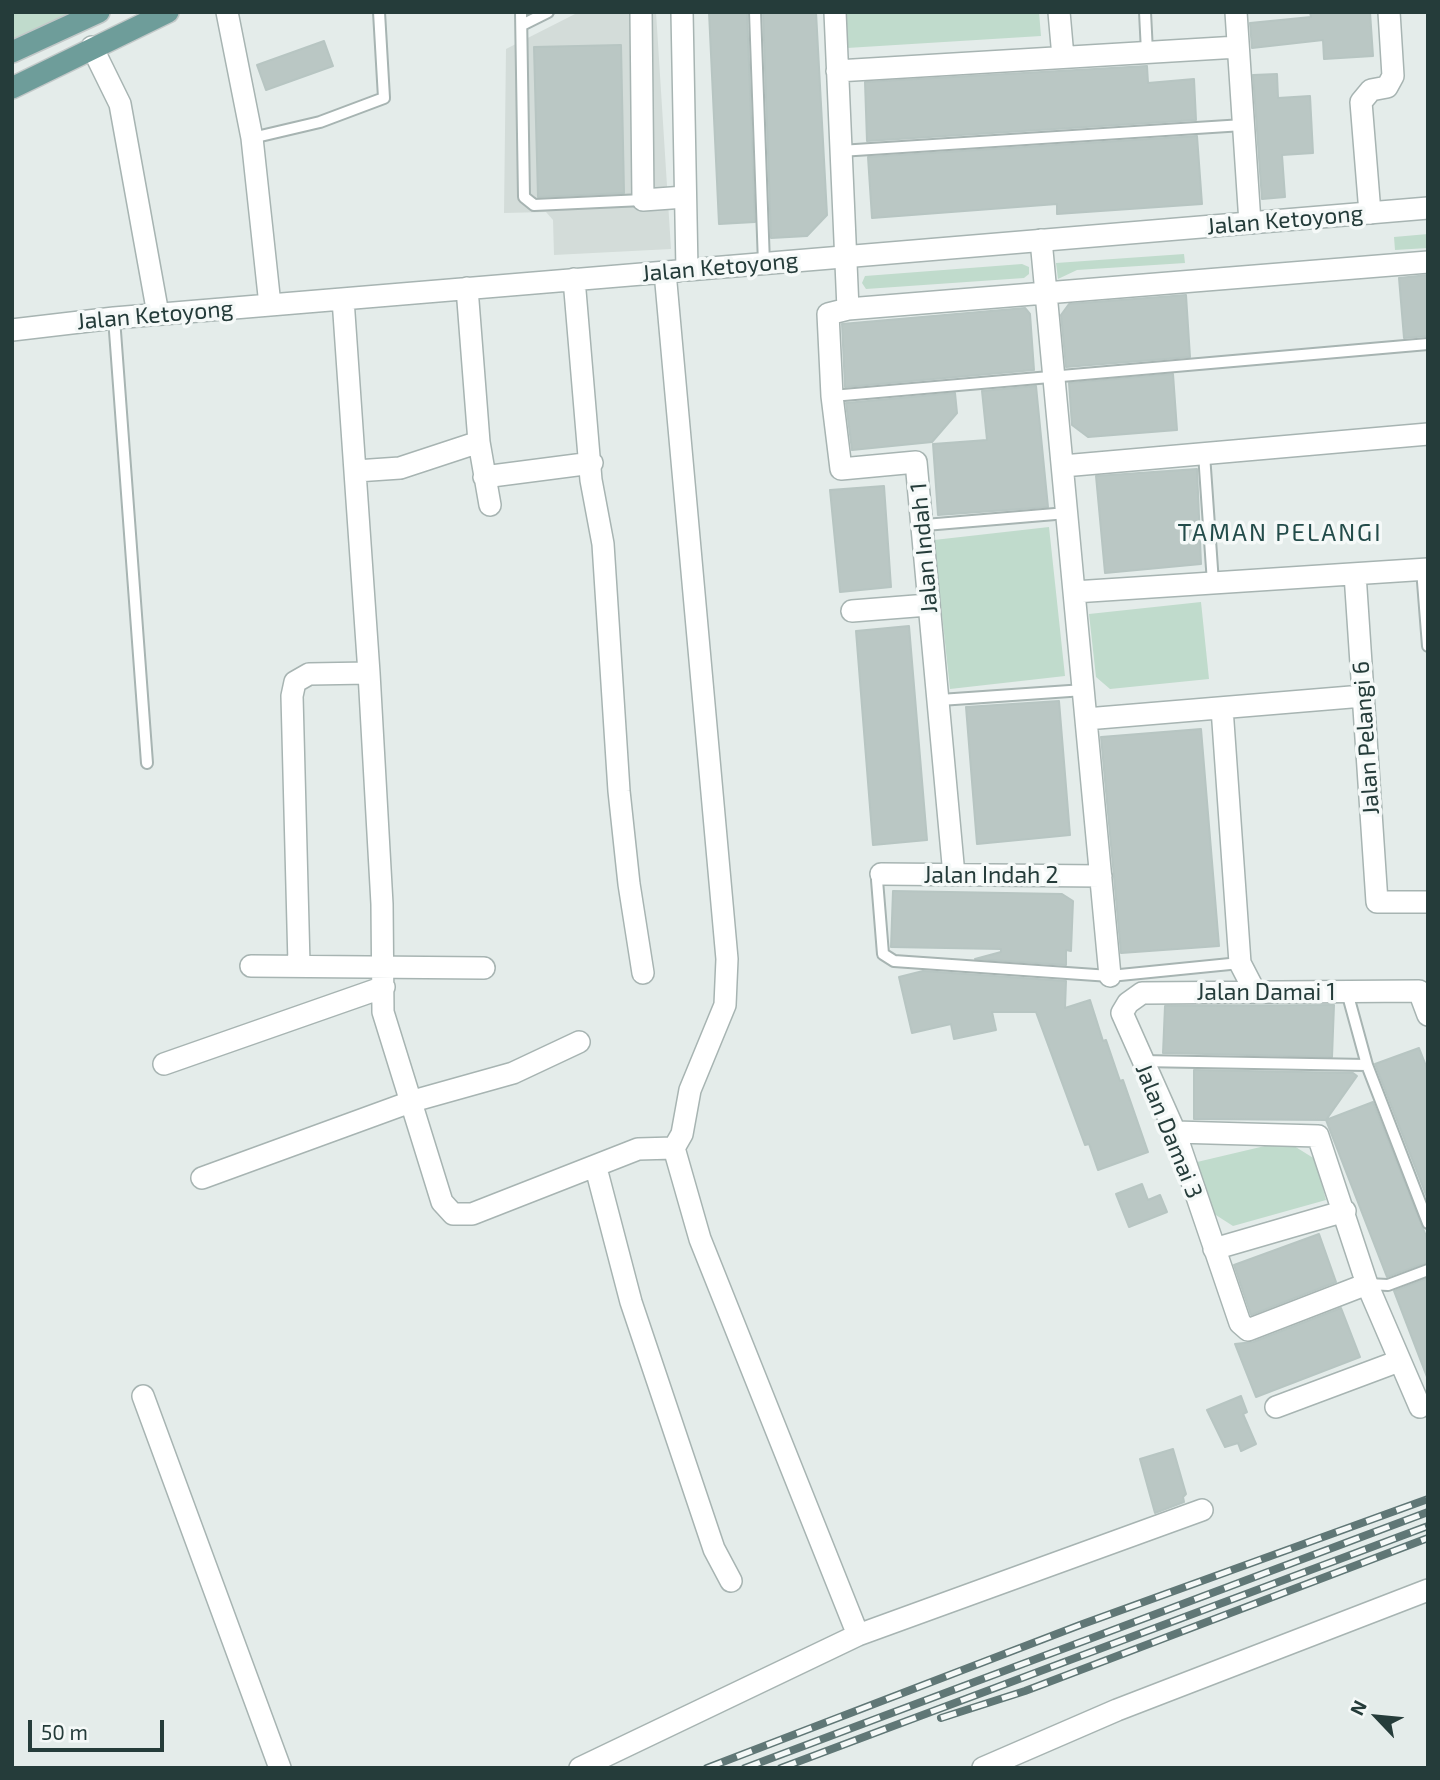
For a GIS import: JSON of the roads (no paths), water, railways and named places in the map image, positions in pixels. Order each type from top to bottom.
[{"type":"main road","points":[[12,52],[99,12]]},
{"type":"main road","points":[[12,88],[167,12]]},
{"type":"street","points":[[227,12],[252,138],[270,304]]},
{"type":"street","points":[[641,12],[643,200],[685,197]]},
{"type":"street","points":[[682,12],[687,270]]},
{"type":"street","points":[[835,12],[848,309],[1428,262]]},
{"type":"street","points":[[1059,12],[1063,57]]},
{"type":"street","points":[[1236,12],[1250,223]]},
{"type":"street","points":[[1370,213],[1361,102],[1371,90],[1387,87],[1393,76],[1389,12]]},
{"type":"street","points":[[92,47],[120,104],[158,314]]},
{"type":"street","points":[[837,71],[1238,47]]},
{"type":"street","name":"Jalan Ketoyong","points":[[12,330],[270,304],[1428,208]]},
{"type":"street","points":[[1041,240],[1110,976]]},
{"type":"street","points":[[664,272],[727,959],[725,1005],[690,1090],[682,1134],[674,1147],[700,1239],[858,1634]]},
{"type":"street","points":[[574,279],[592,463],[591,480],[603,544],[619,791],[629,884],[643,974]]},
{"type":"street","points":[[467,288],[479,442],[490,505]]},
{"type":"street","points":[[343,299],[369,673],[384,976],[383,1012],[413,1101],[442,1202],[453,1214],[472,1214],[596,1168],[638,1149],[674,1147]]},
{"type":"street","name":"Jalan Indah 1","points":[[848,309],[828,314],[832,396],[841,469],[916,462],[925,525],[928,605],[940,699],[954,875]]},
{"type":"street","points":[[1063,466],[1428,435]]},
{"type":"street","points":[[356,471],[400,468],[479,442]]},
{"type":"street","points":[[484,477],[592,463]]},
{"type":"street","points":[[1074,592],[1425,569]]},
{"type":"street","name":"Jalan Pelangi 6","points":[[1355,574],[1377,902],[1428,902]]},
{"type":"street","points":[[852,611],[928,605]]},
{"type":"street","points":[[299,964],[292,696],[295,682],[309,674],[369,673]]},
{"type":"street","points":[[1086,719],[1363,696]]},
{"type":"street","points":[[1222,708],[1240,963],[1255,992]]},
{"type":"street","name":"Jalan Indah 2","points":[[881,874],[1101,876]]},
{"type":"street","points":[[251,966],[299,964],[384,976],[484,968]]},
{"type":"street","points":[[164,1064],[384,976]]},
{"type":"street","points":[[1423,990],[1428,1015]]},
{"type":"street","name":"Jalan Damai 1","points":[[1122,1013],[1128,1003],[1142,993],[1423,990]]},
{"type":"street","name":"Jalan Damai 3","points":[[1122,1013],[1141,1061],[1175,1132],[1240,1323],[1248,1331],[1367,1284]]},
{"type":"street","points":[[202,1178],[413,1101],[513,1073],[579,1042]]},
{"type":"street","points":[[1175,1132],[1318,1136],[1367,1284],[1420,1407]]},
{"type":"street","points":[[596,1168],[631,1301],[715,1549],[731,1581]]},
{"type":"street","points":[[1214,1249],[1345,1212]]},
{"type":"street","points":[[1276,1406],[1399,1361]]},
{"type":"street","points":[[143,1396],[280,1768]]},
{"type":"street","points":[[580,1768],[858,1634],[1202,1510]]},
{"type":"street","points":[[984,1768],[1117,1710],[1428,1590]]},
{"type":"lane","points":[[252,138],[320,122],[384,98],[379,12]]},
{"type":"lane","points":[[521,12],[524,197],[534,205],[643,200]]},
{"type":"lane","points":[[522,25],[548,12]]},
{"type":"lane","points":[[755,12],[764,264]]},
{"type":"lane","points":[[1145,12],[1147,52]]},
{"type":"lane","points":[[840,151],[1243,125]]},
{"type":"lane","points":[[114,318],[146,763]]},
{"type":"lane","points":[[832,396],[1428,344]]},
{"type":"lane","points":[[1204,454],[1213,583]]},
{"type":"lane","points":[[925,525],[1067,513]]},
{"type":"lane","points":[[1425,569],[1428,646]]},
{"type":"lane","points":[[940,699],[1084,690]]},
{"type":"lane","points":[[881,874],[877,880],[883,954],[886,959],[1110,976],[1240,963]]},
{"type":"lane","points":[[1347,992],[1367,1065],[1428,1223]]},
{"type":"lane","points":[[1141,1061],[1367,1065]]},
{"type":"lane","points":[[1367,1284],[1388,1285],[1428,1270]]},
{"type":"railway","points":[[707,1768],[1080,1625],[1428,1499]]},
{"type":"railway","points":[[745,1768],[1428,1512]]},
{"type":"railway","points":[[781,1768],[1428,1526]]},
{"type":"railway","points":[[941,1718],[1025,1691],[1428,1538]]},
{"type":"district","name":"TAMAN PELANGI","points":[[1280,533]]}]
